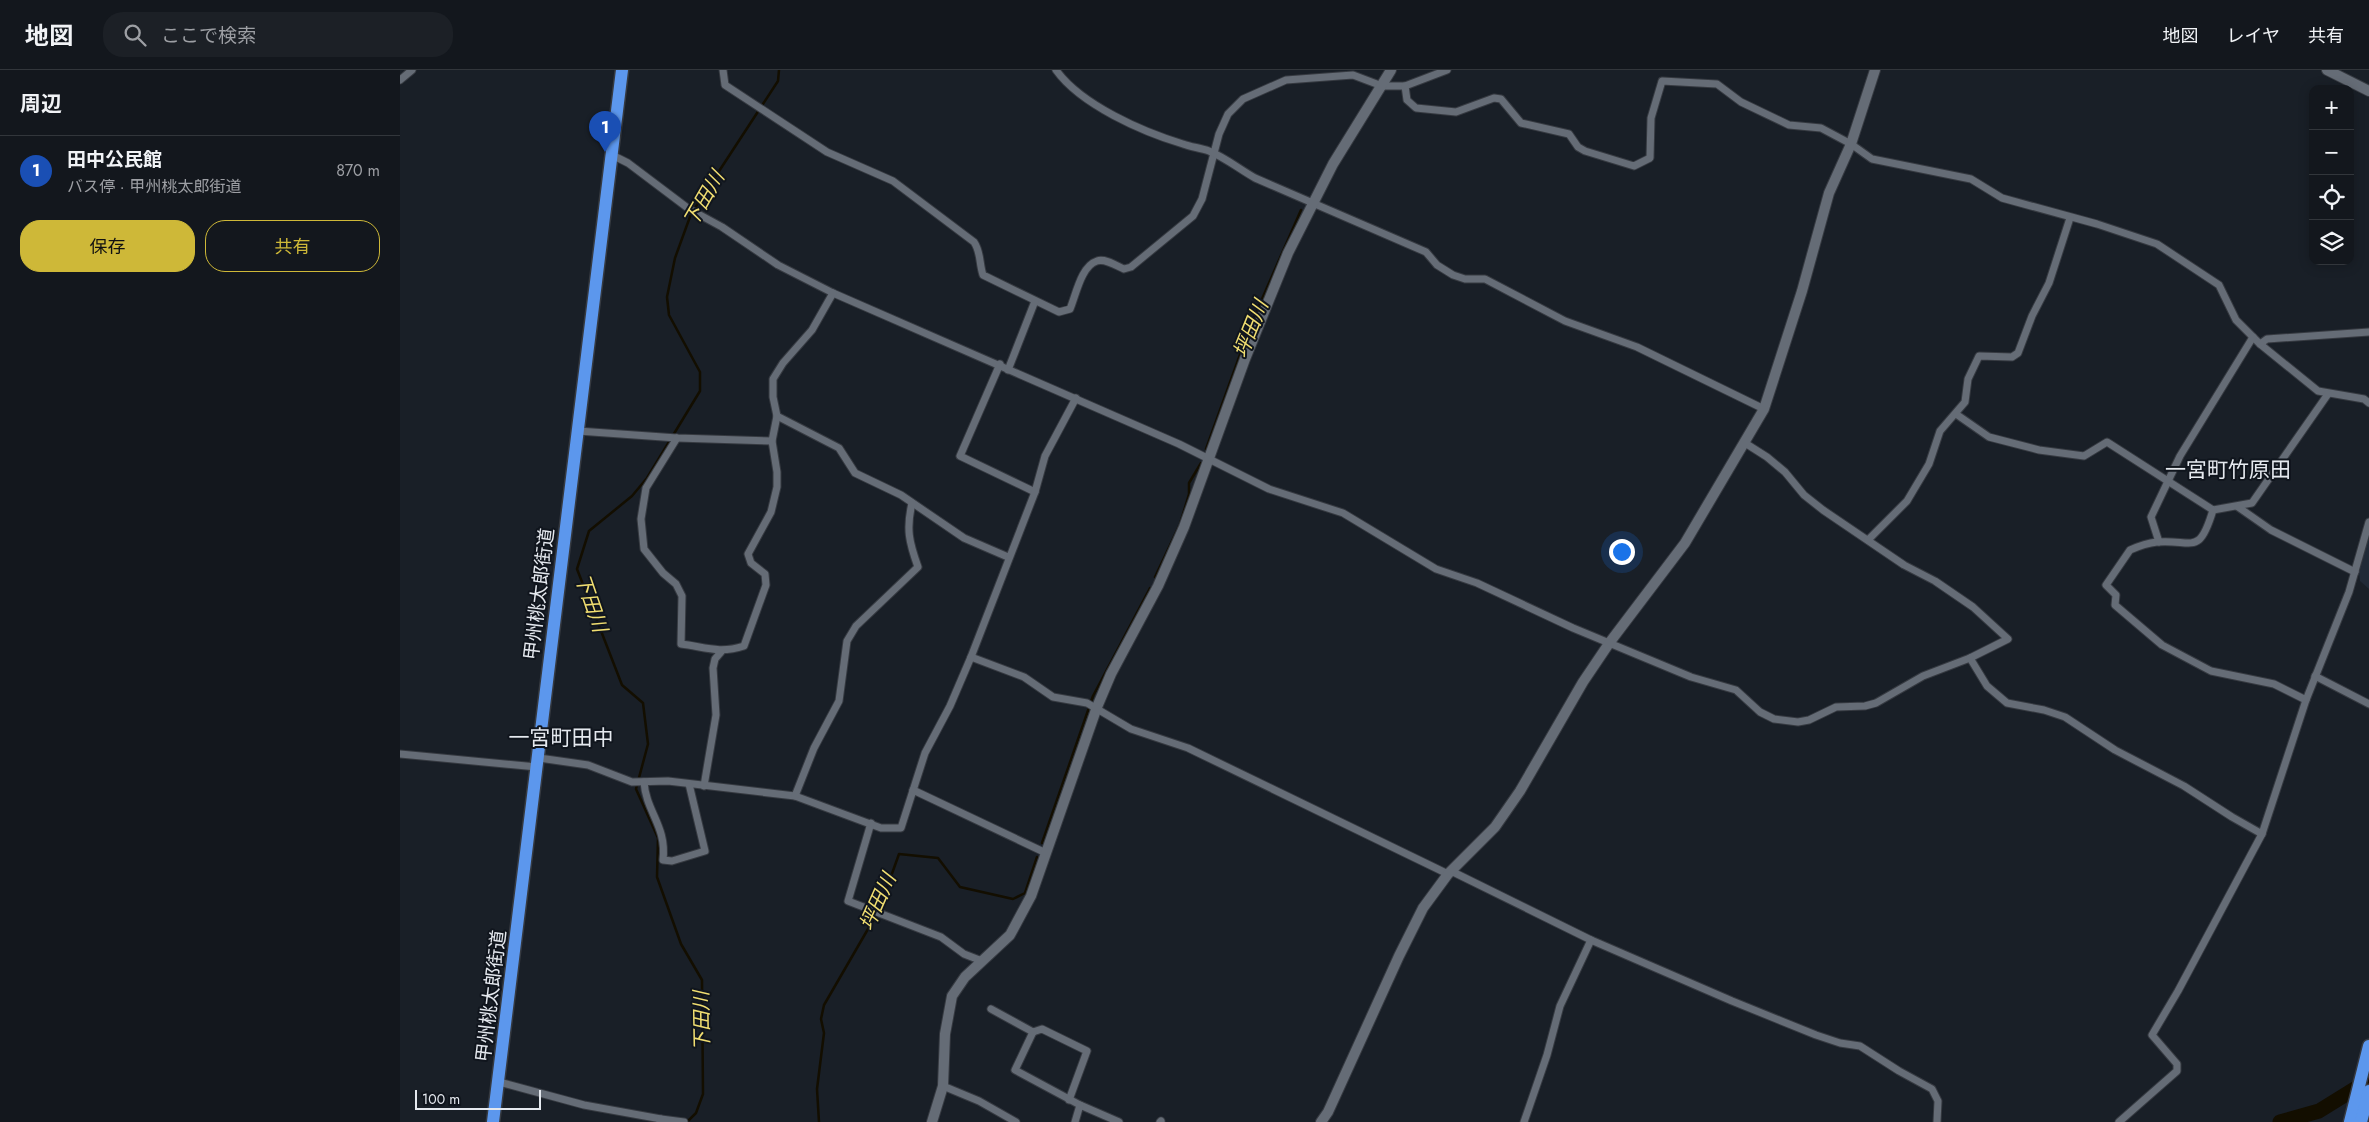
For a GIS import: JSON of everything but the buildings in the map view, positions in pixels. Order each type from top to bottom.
[{"type":"highway","name":"甲州桃太郎街道","points":[[494,1122],[622,70]]},
{"type":"highway","points":[[2350,1122],[2369,1046]]},
{"type":"highway","points":[[2361,1122],[2369,1091]]},
{"type":"street","points":[[400,80],[412,70]]},
{"type":"street","points":[[723,70],[725,85],[761,110],[827,152],[893,181],[974,242],[979,249],[979,263],[983,274],[1059,312],[1070,309],[1082,279],[1089,267],[1098,260],[1124,269],[1131,267],[1193,216],[1202,199],[1218,134],[1228,114],[1243,99],[1286,80],[1353,75],[1382,86],[1404,86],[1447,70]]},
{"type":"street","points":[[1056,70],[1064,81],[1117,117],[1160,136],[1214,154],[1234,163],[1255,178],[1426,252],[1436,265],[1453,275],[1465,279],[1485,279],[1565,321],[1637,347],[1764,409]]},
{"type":"street","points":[[932,1122],[943,1086],[944,1034],[952,996],[964,977],[1010,935],[1022,918],[1046,853],[1092,705],[1111,674],[1158,586],[1184,528],[1208,459],[1288,253],[1313,202],[1356,124],[1391,70]]},
{"type":"street","points":[[1321,1122],[1328,1112],[1419,916],[1449,872],[1495,827],[1520,791],[1583,682],[1610,642],[1685,543],[1764,409],[1802,291],[1829,194],[1851,144],[1875,70]]},
{"type":"street","points":[[2327,70],[2369,91]]},
{"type":"street","points":[[1404,86],[1407,100],[1416,108],[1456,112],[1494,98],[1501,100],[1521,124],[1569,134],[1578,147],[1585,151],[1634,166],[1650,158],[1652,118],[1662,81],[1717,84],[1741,102],[1789,125],[1821,128],[1851,144],[1872,159],[1971,179],[2002,198],[2097,224],[2157,244],[2219,285],[2236,320],[2252,337],[2318,392],[2364,399],[2369,403]]},
{"type":"street","points":[[612,155],[628,162],[689,209],[722,227],[778,265],[833,293],[914,330],[1000,364],[1008,370],[1076,398],[1269,489],[1343,513],[1436,569],[1477,583],[1573,628],[1691,677],[1736,690],[1766,716],[1790,722],[1809,720],[1836,707],[1865,706],[1876,703],[1923,676],[1970,658],[2008,638],[1974,607],[1935,581],[1904,565],[1823,510],[1804,495],[1785,472],[1767,457],[1744,443]]},
{"type":"street","points":[[1868,540],[1907,501],[1929,464],[1940,431],[1965,402],[1968,379],[1979,356],[2012,357],[2018,353],[2032,316],[2049,283],[2070,218]]},
{"type":"street","points":[[676,438],[646,488],[641,519],[644,549],[663,573],[676,584],[682,596],[681,644],[721,652],[744,646],[766,585],[765,574],[751,564],[748,554],[771,512],[775,500],[777,472],[772,442],[777,416],[773,397],[773,379],[783,364],[812,330],[833,293]]},
{"type":"street","points":[[1008,370],[1035,300]]},
{"type":"street","points":[[2260,344],[2267,339],[2369,332]]},
{"type":"street","points":[[2159,542],[2151,517],[2180,456],[2252,337]]},
{"type":"street","points":[[1000,364],[960,456],[1035,492]]},
{"type":"street","points":[[1956,414],[1989,437],[2039,450],[2084,456],[2107,442],[2213,510],[2252,503],[2328,394]]},
{"type":"street","points":[[400,754],[588,765],[632,782],[668,780],[795,796],[871,822],[881,828],[901,828],[925,753],[950,706],[971,657],[1008,557],[1035,492],[1045,456],[1076,398]]},
{"type":"street","points":[[777,416],[839,448],[854,473],[901,495],[964,538],[1008,557]]},
{"type":"street","points":[[578,431],[665,438],[772,442]]},
{"type":"street","points":[[795,796],[814,748],[839,701],[847,641],[856,626],[918,566],[910,544],[907,523],[912,503]]},
{"type":"street","points":[[2238,507],[2271,530],[2355,572]]},
{"type":"street","points":[[2213,510],[2202,536],[2196,542],[2188,545],[2159,542],[2130,550],[2106,585],[2116,595],[2115,605],[2162,645],[2211,671],[2274,684],[2306,700]]},
{"type":"street","points":[[2119,1122],[2177,1071],[2177,1064],[2152,1035],[2178,991],[2262,834],[2306,700],[2349,592],[2369,522]]},
{"type":"street","points":[[704,786],[716,715],[713,668],[715,659],[721,652]]},
{"type":"street","points":[[971,657],[1024,677],[1053,697],[1092,705],[1132,729],[1188,748],[1591,940],[1816,1035],[1840,1043],[1860,1046],[1932,1089],[1938,1101],[1937,1122]]},
{"type":"street","points":[[1970,658],[1987,686],[2007,703],[2044,710],[2065,717],[2115,750],[2184,786],[2232,818],[2262,834]]},
{"type":"street","points":[[2315,676],[2369,704]]},
{"type":"street","points":[[644,782],[645,794],[662,834],[663,860],[672,860],[705,851],[690,784]]},
{"type":"street","points":[[913,790],[1046,853]]},
{"type":"street","points":[[871,822],[848,901],[941,937],[964,954],[982,961]]},
{"type":"street","points":[[1524,1122],[1542,1070],[1560,1006],[1591,940]]},
{"type":"street","points":[[991,1009],[1033,1032]]},
{"type":"street","points":[[1069,1100],[1088,1051],[1042,1029],[1033,1032],[1015,1070],[1069,1100],[1119,1122]]},
{"type":"street","points":[[499,1082],[584,1105],[660,1121],[683,1122]]},
{"type":"street","points":[[943,1086],[979,1101],[1016,1122]]},
{"type":"street","points":[[1075,1122],[1080,1105]]},
{"type":"shaded area","points":[[2369,529],[2369,589],[2360,581],[2358,560]]},
{"type":"waterway","name":"下田川","points":[[687,1122],[696,1113],[703,1094],[702,980],[681,944],[657,877],[658,838],[636,789],[648,744],[643,703],[622,685],[577,569],[589,531],[632,496],[647,478],[700,391],[700,372],[669,315],[667,297],[675,258],[691,214],[778,81],[779,70]]},
{"type":"waterway","name":"坪田川","points":[[1206,449],[1251,324],[1301,210]]},
{"type":"waterway","name":"坪田川","points":[[1155,577],[1180,524],[1189,494],[1189,483],[1201,463]]},
{"type":"waterway","name":"坪田川","points":[[1042,843],[1093,696],[1150,588]]},
{"type":"waterway","name":"坪田川","points":[[819,1122],[817,1089],[824,1033],[821,1019],[824,1005],[879,910],[899,854],[938,858],[960,887],[1013,899],[1025,893],[1037,857]]},
{"type":"waterway","points":[[2280,1122],[2319,1111],[2369,1080]]},
{"type":"place","name":"田中公民館","points":[[605,152]]},
{"type":"district","name":"一宮町竹原田","points":[[2228,470]]},
{"type":"district","name":"一宮町田中","points":[[561,738]]}]
